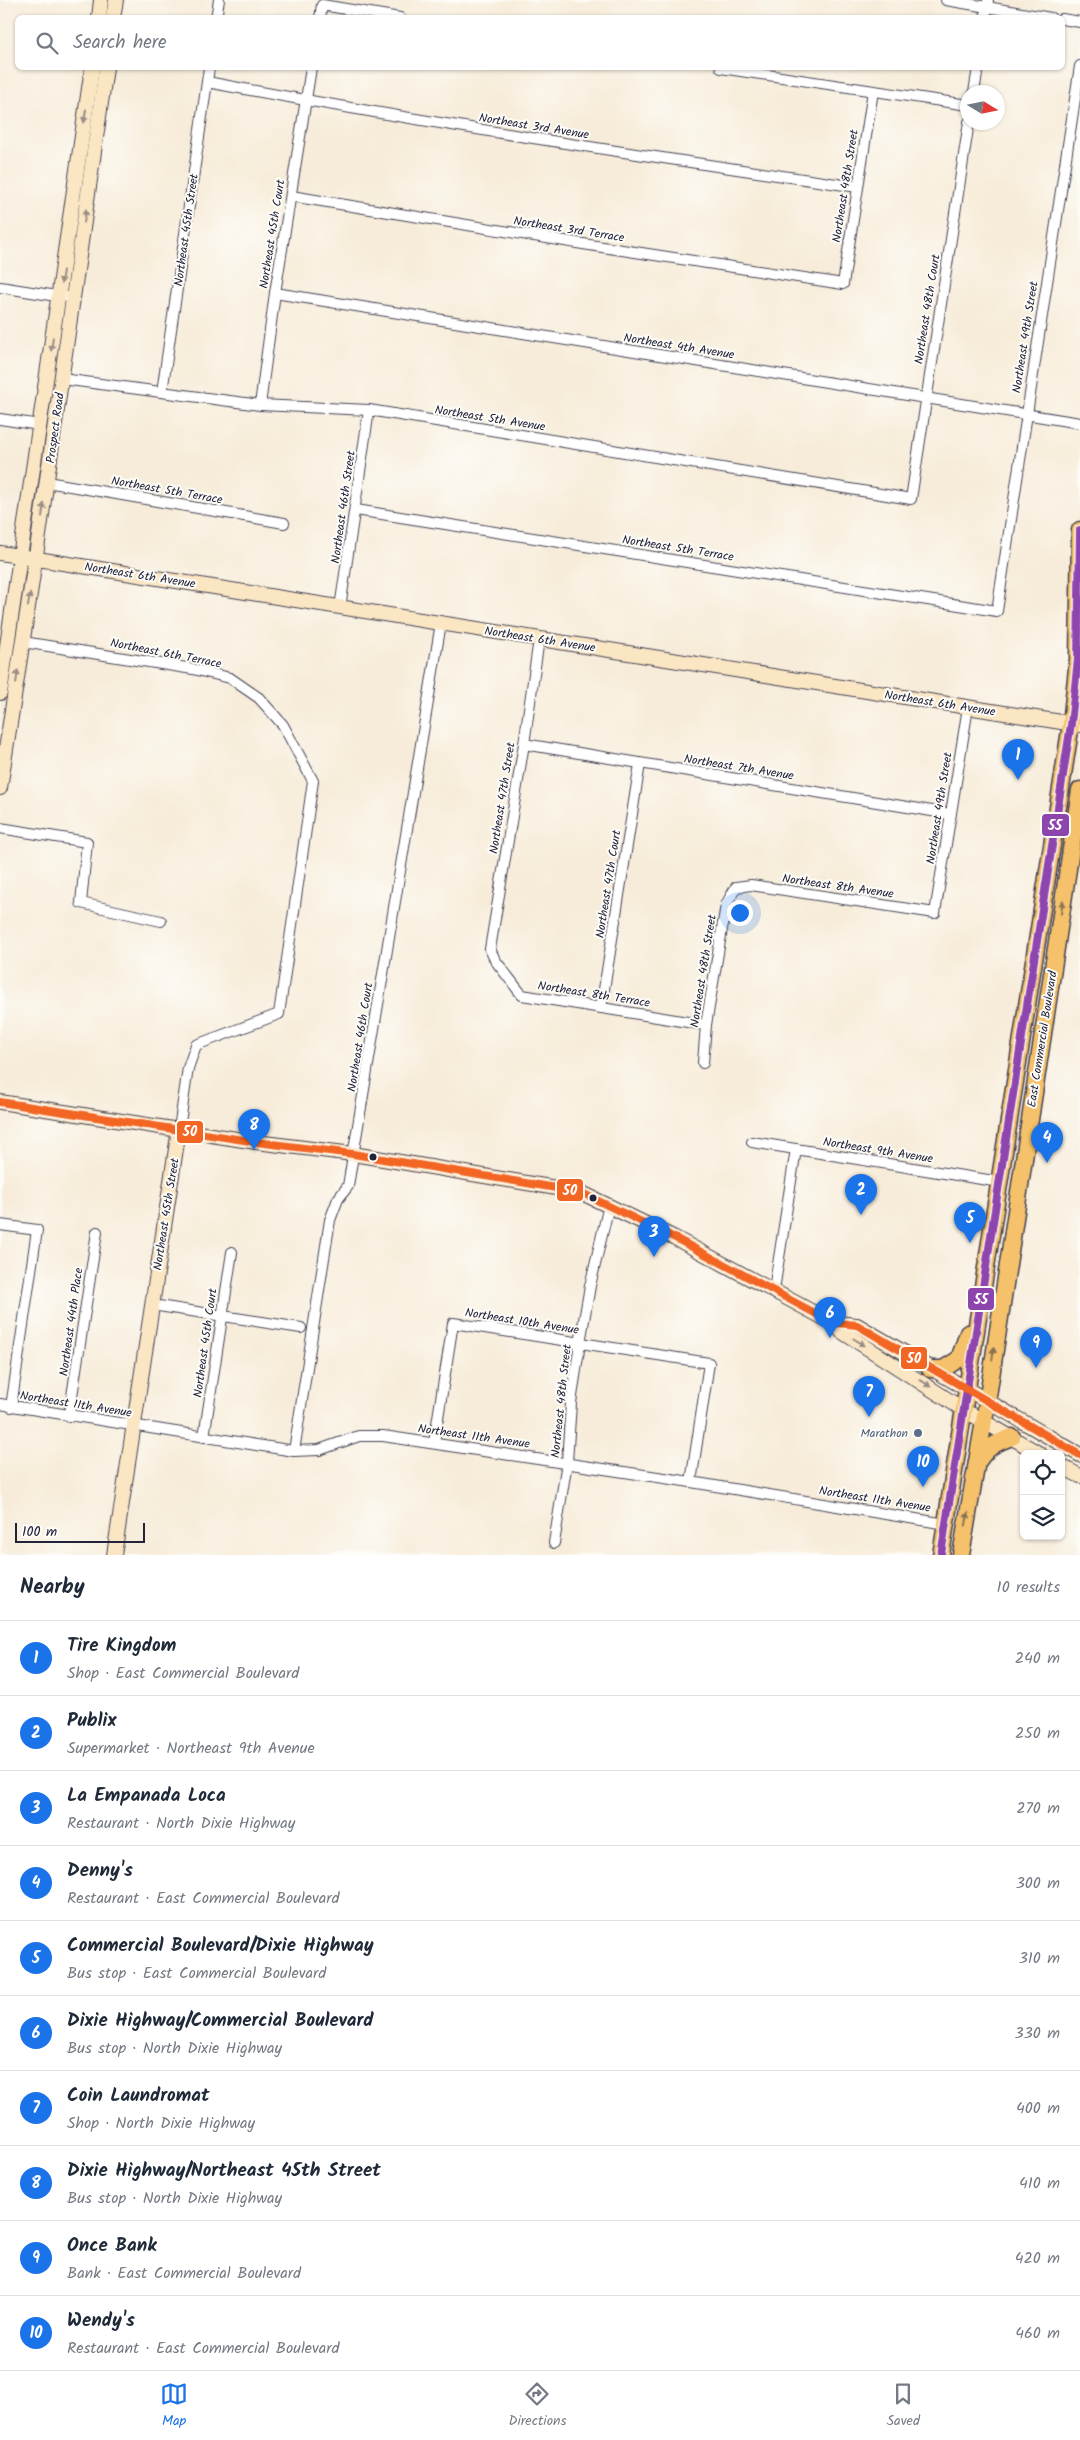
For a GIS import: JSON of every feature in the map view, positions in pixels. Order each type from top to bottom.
[{"type":"main road","points":[[99,15],[101,0]]},
{"type":"main road","points":[[114,15],[116,0]]},
{"type":"main road","name":"Prospect Road","points":[[0,693],[92,70]]},
{"type":"main road","name":"Prospect Road","points":[[0,788],[36,558],[106,70]]},
{"type":"main road","name":"East Commercial Boulevard","points":[[942,1555],[1046,885],[1076,725],[1080,530]]},
{"type":"main road","name":"Northeast 6th Avenue","points":[[0,553],[1076,725]]},
{"type":"main road","name":"East Commercial Boulevard","points":[[961,1555],[987,1403],[1080,790]]},
{"type":"main road","points":[[1046,885],[1050,904],[1040,975],[1042,984],[1049,994]]},
{"type":"main road","points":[[1029,992],[1034,996],[1036,1010],[1026,1075],[1033,1094]]},
{"type":"main road","points":[[0,1102],[353,1154],[580,1192],[609,1204],[837,1323],[857,1325],[987,1403],[1080,1455]]},
{"type":"main road","points":[[1011,1106],[1014,1109],[1016,1119],[1010,1168],[1014,1185],[1018,1190]]},
{"type":"main road","name":"Northeast 45th Street","points":[[114,1555],[179,1129]]},
{"type":"main road","points":[[1000,1182],[1004,1188],[1006,1199],[1004,1226],[1011,1238]]},
{"type":"main road","points":[[930,1369],[942,1369],[959,1359],[970,1328],[978,1320]]},
{"type":"main road","points":[[837,1323],[841,1331],[964,1410],[1033,1450]]},
{"type":"main road","points":[[976,1465],[986,1450],[994,1444],[1012,1437]]},
{"type":"main road","points":[[1065,1468],[1080,1476]]},
{"type":"street","points":[[216,15],[219,0]]},
{"type":"street","points":[[946,0],[987,3],[1039,15]]},
{"type":"street","points":[[320,15],[322,5],[382,15]]},
{"type":"street","points":[[1065,20],[1080,22]]},
{"type":"street","name":"Northeast 49th Street","points":[[997,611],[1080,66]]},
{"type":"street","name":"Northeast 45th Street","points":[[162,392],[209,70]]},
{"type":"street","name":"Northeast 45th Court","points":[[260,405],[275,293],[311,70]]},
{"type":"street","points":[[734,70],[960,104]]},
{"type":"street","points":[[975,85],[978,70]]},
{"type":"street","name":"Northeast 3rd Avenue","points":[[207,82],[305,101],[589,147],[858,187]]},
{"type":"street","name":"Northeast 48th Street","points":[[843,284],[873,91]]},
{"type":"street","name":"Northeast 48th Court","points":[[912,500],[968,130]]},
{"type":"street","name":"Northeast 3rd Terrace","points":[[291,196],[843,284]]},
{"type":"street","points":[[0,287],[73,299]]},
{"type":"street","name":"Northeast 4th Avenue","points":[[275,293],[1080,424]]},
{"type":"street","name":"Northeast 5th Avenue","points":[[62,379],[260,405],[369,410],[912,500]]},
{"type":"street","name":"Northeast 46th Street","points":[[340,608],[356,510],[369,410]]},
{"type":"street","points":[[0,418],[40,425]]},
{"type":"street","name":"Northeast 5th Terrace","points":[[47,482],[284,522]]},
{"type":"street","name":"Northeast 5th Terrace","points":[[356,510],[997,611]]},
{"type":"street","name":"Northeast 46th Court","points":[[294,1451],[330,1220],[338,1199],[348,1186],[441,623]]},
{"type":"street","name":"Northeast 47th Street","points":[[495,960],[490,949],[524,744],[539,639]]},
{"type":"street","name":"Northeast 6th Terrace","points":[[23,642],[193,669],[230,678],[260,698],[283,725],[314,781]]},
{"type":"street","name":"Northeast 49th Street","points":[[935,913],[968,707]]},
{"type":"street","name":"Northeast 7th Avenue","points":[[524,744],[950,814]]},
{"type":"street","name":"Northeast 47th Court","points":[[601,1008],[640,764]]},
{"type":"street","name":"Northeast 45th Street","points":[[179,1129],[188,1068],[196,1045],[278,1014],[314,781]]},
{"type":"street","points":[[0,828],[87,842],[81,903],[161,921]]},
{"type":"street","name":"Northeast 8th Avenue","points":[[736,887],[751,885],[935,913]]},
{"type":"street","name":"Northeast 48th Street","points":[[704,1063],[706,1025],[726,905],[736,887]]},
{"type":"street","name":"Northeast 8th Terrace","points":[[495,960],[522,995],[706,1025]]},
{"type":"street","name":"Northeast 9th Avenue","points":[[752,1142],[1000,1182]]},
{"type":"street","points":[[774,1290],[796,1149]]},
{"type":"street","name":"Northeast 48th Street","points":[[554,1543],[567,1462],[571,1403],[580,1343],[590,1286],[609,1204]]},
{"type":"street","points":[[0,1225],[37,1230],[11,1407]]},
{"type":"street","name":"Northeast 44th Place","points":[[70,1416],[97,1232]]},
{"type":"street","name":"Northeast 45th Court","points":[[204,1437],[232,1252]]},
{"type":"street","points":[[152,1305],[301,1328]]},
{"type":"street","name":"Northeast 10th Avenue","points":[[434,1443],[453,1323],[709,1363],[691,1482]]},
{"type":"street","name":"Northeast 11th Avenue","points":[[0,1404],[294,1451],[318,1450],[359,1436],[383,1436],[567,1462],[946,1524]]},
{"type":"transit line","name":"55","points":[[941,1555],[1071,724],[1078,659],[1080,530]]},
{"type":"transit line","name":"50","points":[[0,1102],[256,1142],[353,1154],[580,1192],[675,1238],[822,1317],[837,1323],[857,1325],[1080,1455]]},
{"type":"place","name":"Tire Kingdom","points":[[1018,780]]},
{"type":"place","name":"Dixie Highway/Northeast 45th Street","points":[[254,1150]]},
{"type":"place","name":"Denny's","points":[[1047,1163]]},
{"type":"place","name":"Publix","points":[[861,1215]]},
{"type":"place","name":"Commercial Boulevard/Dixie Highway","points":[[970,1243]]},
{"type":"place","name":"La Empanada Loca","points":[[654,1257]]},
{"type":"place","name":"Dixie Highway/Commercial Boulevard","points":[[830,1338]]},
{"type":"place","name":"Once Bank","points":[[1036,1368]]},
{"type":"place","name":"Coin Laundromat","points":[[869,1417]]},
{"type":"place","name":"Marathon","points":[[918,1433]]},
{"type":"place","name":"Wendy's","points":[[923,1487]]}]
